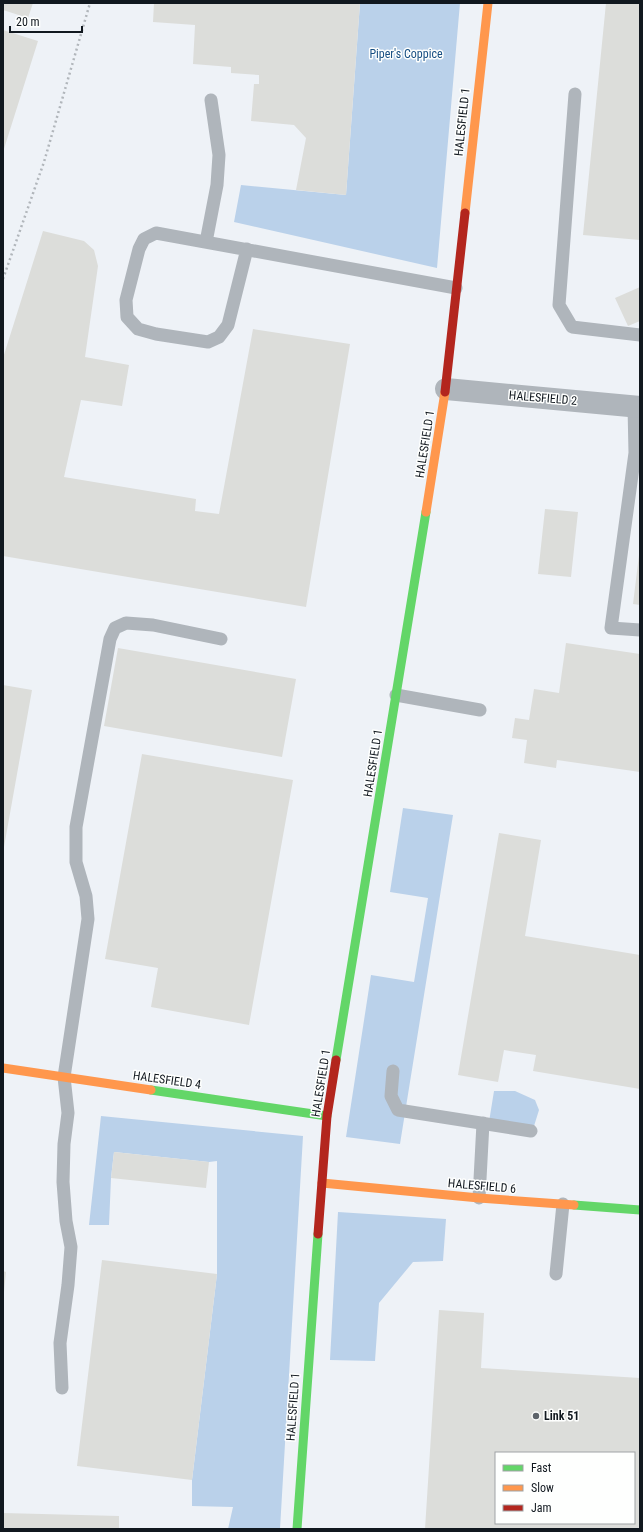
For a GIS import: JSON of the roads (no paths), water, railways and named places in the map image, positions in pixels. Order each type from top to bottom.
[{"type":"street","name":"HALESFIELD 1","points":[[297,1529],[327,1116],[446,389],[488,3]]},
{"type":"street","name":"HALESFIELD 2","points":[[446,389],[637,407]]},
{"type":"street","name":"HALESFIELD 4","points":[[3,1068],[327,1116]]},
{"type":"street","name":"HALESFIELD 6","points":[[322,1183],[479,1198],[640,1210]]},
{"type":"lane","points":[[575,94],[559,305],[572,327],[640,335]]},
{"type":"lane","points":[[206,242],[217,185],[219,155],[211,100]]},
{"type":"lane","points":[[247,249],[228,325],[219,337],[208,342],[156,334],[138,329],[127,317],[126,300],[139,249],[144,238],[156,232],[456,288]]},
{"type":"lane","points":[[637,407],[637,440],[610,628],[640,630]]},
{"type":"lane","points":[[62,1388],[60,1343],[68,1285],[71,1247],[66,1221],[63,1182],[64,1144],[68,1113],[64,1077],[88,919],[86,896],[76,862],[76,827],[110,639],[115,628],[126,623],[153,625],[221,639]]},
{"type":"lane","points":[[396,695],[480,710]]},
{"type":"lane","points":[[392,1071],[391,1096],[398,1110],[531,1131]]},
{"type":"lane","points":[[479,1198],[483,1123]]},
{"type":"lane","points":[[556,1274],[563,1204]]},
{"type":"place","name":"Link 51","points":[[536,1416]]},
{"type":"park label","name":"Piper's Coppice","points":[[406,54]]}]
